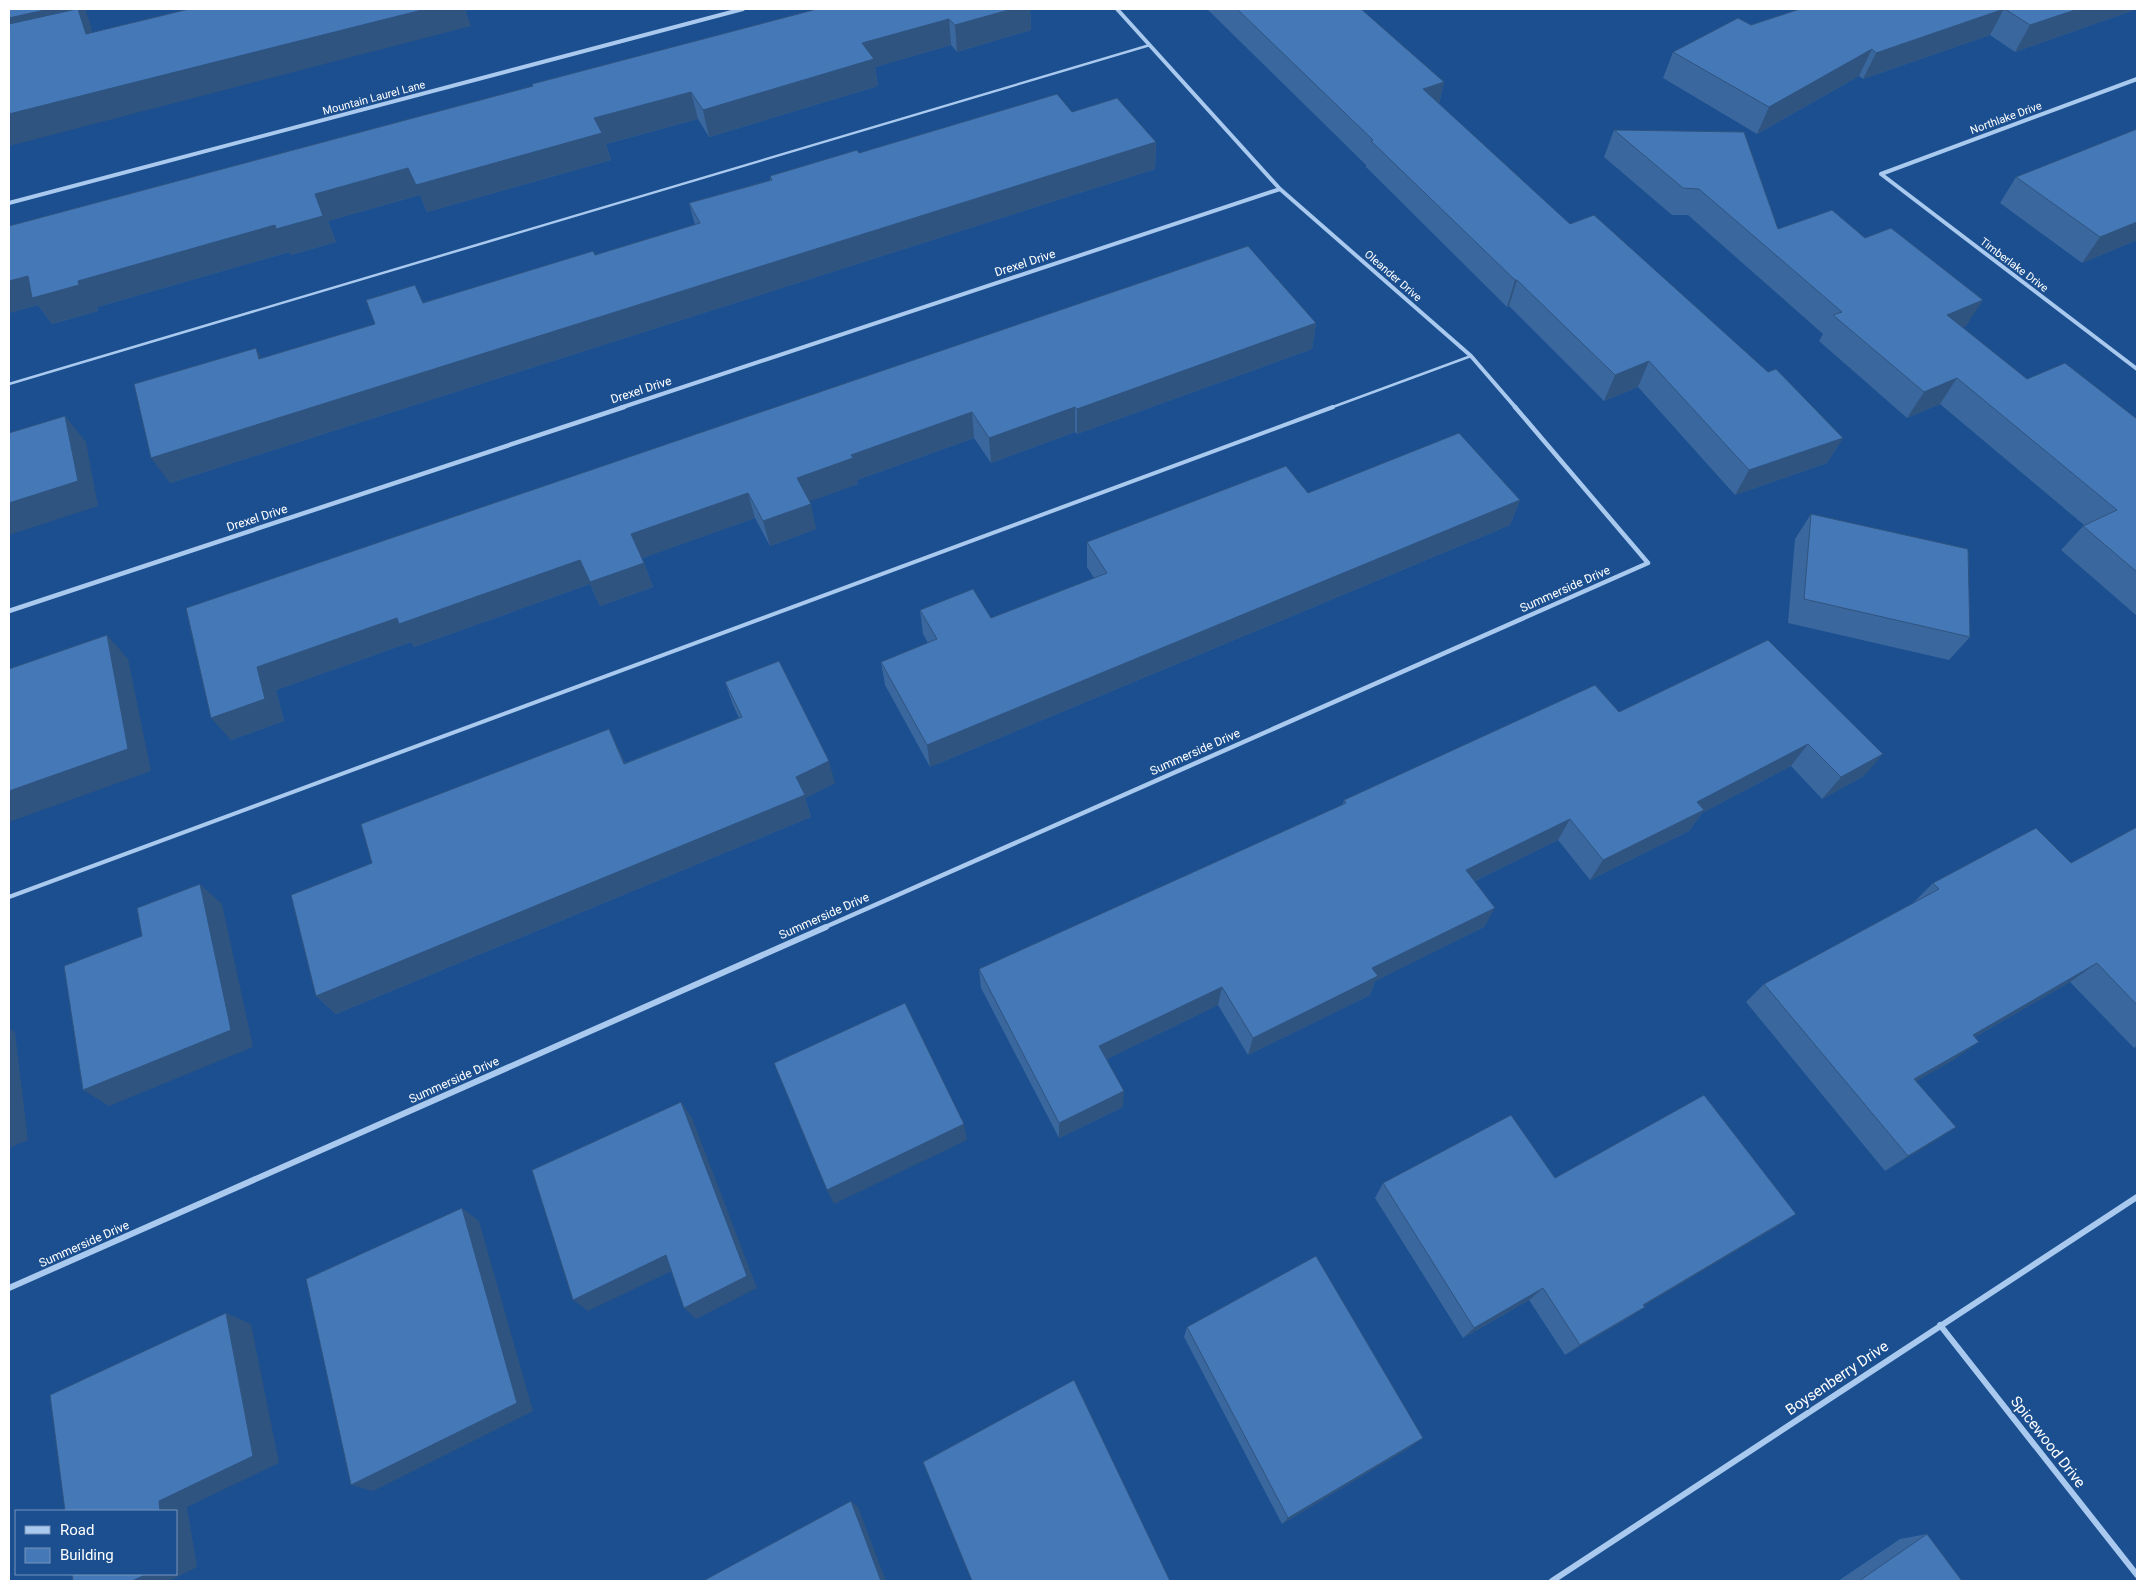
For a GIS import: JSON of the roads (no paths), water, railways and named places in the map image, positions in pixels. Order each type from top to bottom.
[{"type":"street","name":"Mountain Laurel Lane","points":[[9,203],[743,9]]},
{"type":"street","name":"Oleander Drive","points":[[1117,9],[1280,189],[1471,356],[1648,563]]},
{"type":"street","name":"Northlake Drive","points":[[1881,174],[2137,79]]},
{"type":"street","name":"Timberlake Drive","points":[[1881,174],[2137,369]]},
{"type":"street","name":"Drexel Drive","points":[[9,611],[1280,189]]},
{"type":"street","name":"Summerside Drive","points":[[9,1288],[1648,563]]},
{"type":"street","name":"Boysenberry Drive","points":[[1552,1581],[2137,1197]]},
{"type":"street","name":"Spicewood Drive","points":[[1940,1325],[2137,1575]]},
{"type":"lane","points":[[9,384],[1150,45]]},
{"type":"lane","points":[[9,897],[1471,356]]}]
